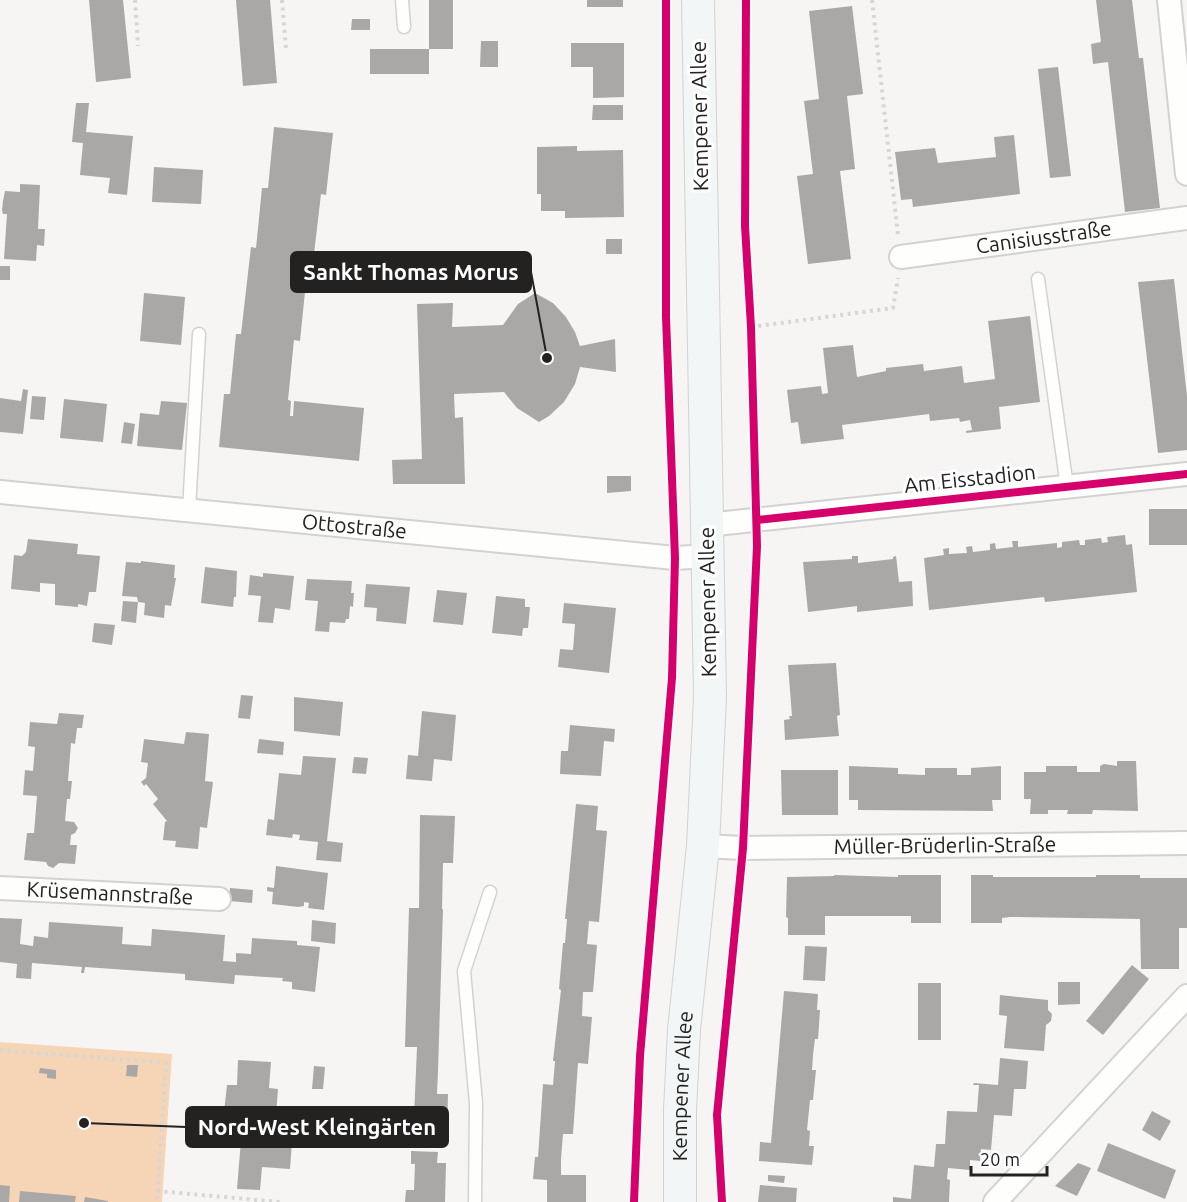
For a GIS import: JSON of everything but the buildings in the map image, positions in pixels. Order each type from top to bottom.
[{"type":"street","name":"Kempener Allee","points":[[681,1202],[680,1110],[684,1030],[703,846],[710,697],[698,0]]},
{"type":"street","points":[[1176,13],[1187,174]]},
{"type":"street","name":"Canisiusstraße","points":[[901,257],[1187,218]]},
{"type":"street","name":"Am Eisstadion","points":[[707,525],[1187,474]]},
{"type":"street","name":"Ottostraße","points":[[0,492],[675,558],[708,556]]},
{"type":"street","name":"Müller-Brüderlin-Straße","points":[[703,846],[743,848],[1187,843]]},
{"type":"street","name":"Krüsemannstraße","points":[[0,888],[219,899]]},
{"type":"street","points":[[994,1202],[1187,996]]},
{"type":"lane","points":[[402,0],[404,27]]},
{"type":"lane","points":[[1038,279],[1067,487]]},
{"type":"lane","points":[[189,510],[198,334]]},
{"type":"lane","points":[[475,1202],[476,1103],[464,972],[490,892]]},
{"type":"path","points":[[135,0],[138,46]]},
{"type":"path","points":[[282,0],[286,49]]},
{"type":"path","points":[[751,327],[893,308],[901,257],[872,0]]},
{"type":"path","points":[[0,1050],[166,1063],[156,1202]]},
{"type":"path","points":[[157,1191],[280,1202]]},
{"type":"shaded area","points":[[0,1042],[172,1054],[162,1202],[0,1202]]},
{"type":"cycle path","points":[[634,1202],[640,1056],[672,678],[675,558],[666,317],[666,0]]},
{"type":"cycle path","points":[[722,1202],[717,1115],[743,848],[757,546],[751,327],[745,226],[746,0]]},
{"type":"cycle path","points":[[757,520],[1187,474]]},
{"type":"place","name":"Sankt Thomas Morus","points":[[547,358]]},
{"type":"place","name":"Nord-West Kleingärten","points":[[84,1123]]}]
